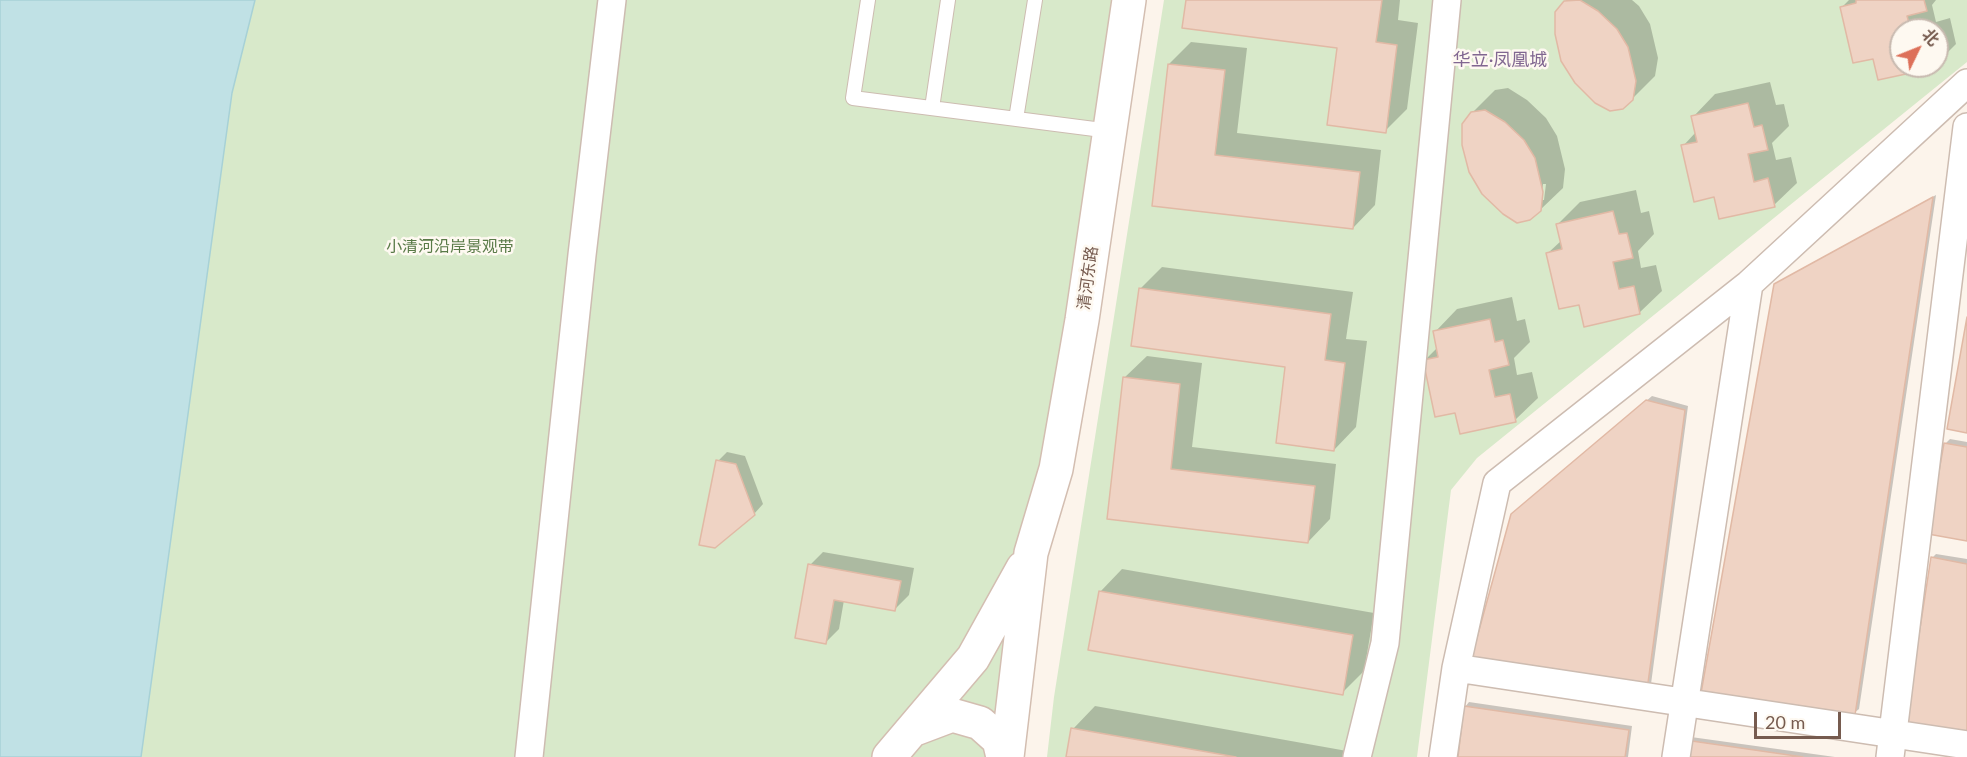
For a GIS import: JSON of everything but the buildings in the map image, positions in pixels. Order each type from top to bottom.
[{"type":"street","points":[[529,757],[582,255],[612,0]]},
{"type":"street","name":"清河东路","points":[[1005,757],[1031,553],[1056,469],[1082,320],[1130,0]]},
{"type":"street","points":[[1357,757],[1385,643],[1447,0]]},
{"type":"street","points":[[1443,757],[1456,668],[1497,483],[1749,284],[1967,83]]},
{"type":"street","points":[[1891,746],[1967,127]]},
{"type":"street","points":[[1676,757],[1749,284]]},
{"type":"street","name":"清河东路","points":[[889,757],[973,658],[1031,553]]},
{"type":"street","points":[[1456,668],[1684,703],[1891,746],[1967,745]]},
{"type":"street","points":[[915,729],[952,715],[980,723],[999,740],[1005,757]]},
{"type":"lane","points":[[868,0],[853,98],[1110,131]]},
{"type":"lane","points":[[932,108],[948,0]]},
{"type":"lane","points":[[1016,119],[1035,0]]},
{"type":"green space","name":"小清河沿岸景观带","points":[[255,0],[1129,0],[1007,757],[138,757],[232,93]]},
{"type":"green space","points":[[1164,0],[1967,0],[1967,62],[1949,77],[1949,18],[1889,18],[1889,78],[1947,78],[1477,458],[1451,490],[1417,757],[1047,757],[1054,697]]},
{"type":"water","points":[[0,0],[255,0],[232,93],[141,757],[0,757]]},
{"type":"district","name":"华立·凤凰城","points":[[1500,60]]}]
